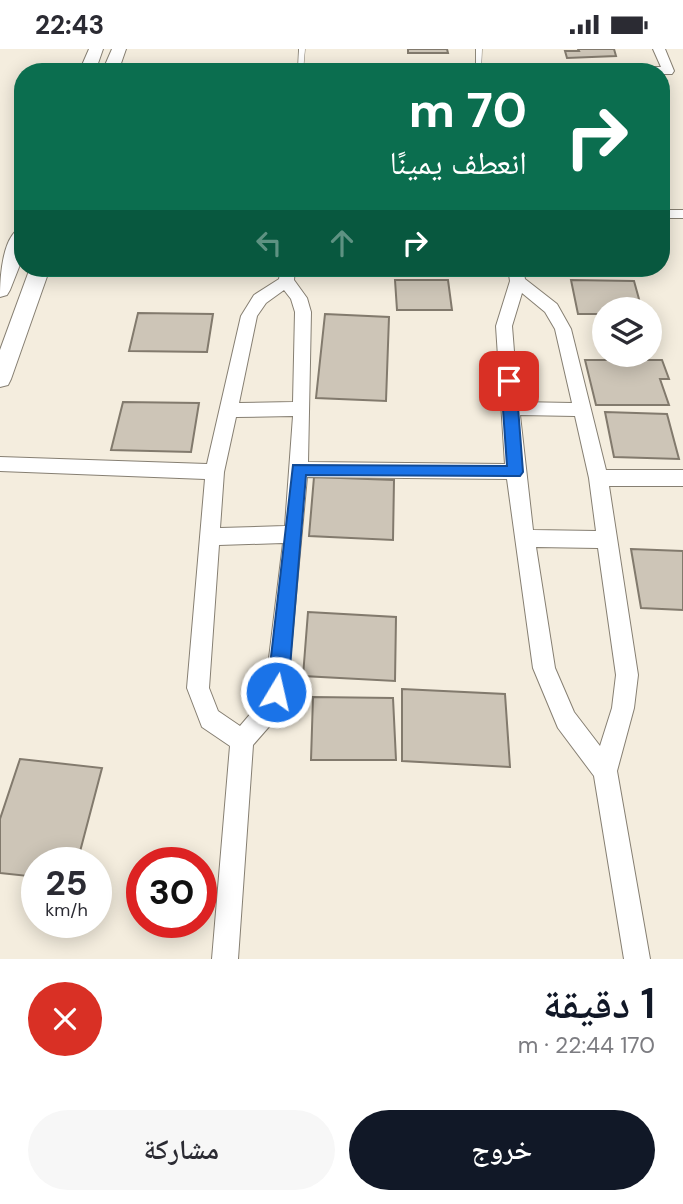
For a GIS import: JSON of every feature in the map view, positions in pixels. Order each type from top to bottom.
[{"type":"street","points":[[670,73],[678,81]]},
{"type":"street","points":[[0,290],[14,255]]},
{"type":"street","points":[[0,379],[37,277]]},
{"type":"street","points":[[242,741],[210,719],[198,688],[215,472],[226,410],[249,316],[260,299],[284,277]]},
{"type":"street","points":[[225,959],[242,741],[266,713],[276,692],[294,534],[302,409],[303,312],[288,277]]},
{"type":"street","points":[[516,277],[504,326],[515,472],[544,668],[566,720],[605,771]]},
{"type":"street","points":[[520,277],[551,308],[563,329],[597,478],[627,675],[624,708],[605,771],[637,959]]},
{"type":"street","points":[[511,408],[582,410]]},
{"type":"street","points":[[226,410],[302,409]]},
{"type":"street","points":[[0,464],[215,472]]},
{"type":"street","points":[[299,469],[515,472]]},
{"type":"street","points":[[597,478],[683,478]]},
{"type":"street","points":[[211,537],[294,534]]},
{"type":"street","points":[[524,538],[607,540]]},
{"type":"building","points":[[408,49],[447,49],[448,53],[408,53]]},
{"type":"building","points":[[578,49],[614,49],[616,56],[567,58],[565,51],[579,51]]},
{"type":"building","points":[[395,280],[448,280],[452,310],[397,310]]},
{"type":"building","points":[[571,280],[634,281],[638,297],[592,297],[592,314],[578,314]]},
{"type":"building","points":[[138,313],[213,314],[207,352],[129,351]]},
{"type":"building","points":[[325,314],[389,317],[386,401],[316,398]]},
{"type":"building","points":[[585,360],[592,360],[592,367],[662,367],[662,360],[669,379],[660,379],[669,405],[596,405]]},
{"type":"building","points":[[123,402],[199,403],[191,452],[111,450]]},
{"type":"building","points":[[605,412],[667,414],[679,459],[614,457]]},
{"type":"building","points":[[314,477],[394,480],[393,540],[309,536]]},
{"type":"building","points":[[631,549],[683,551],[683,610],[641,608]]},
{"type":"building","points":[[308,612],[396,617],[395,681],[303,676]]},
{"type":"building","points":[[402,689],[505,694],[510,767],[402,761]]},
{"type":"building","points":[[313,697],[393,698],[396,760],[311,760]]},
{"type":"building","points":[[20,759],[102,768],[81,847],[21,847],[21,875],[0,873],[0,819]]},
{"type":"route","points":[[276,692],[281,667],[299,469],[515,472],[509,381]]}]
